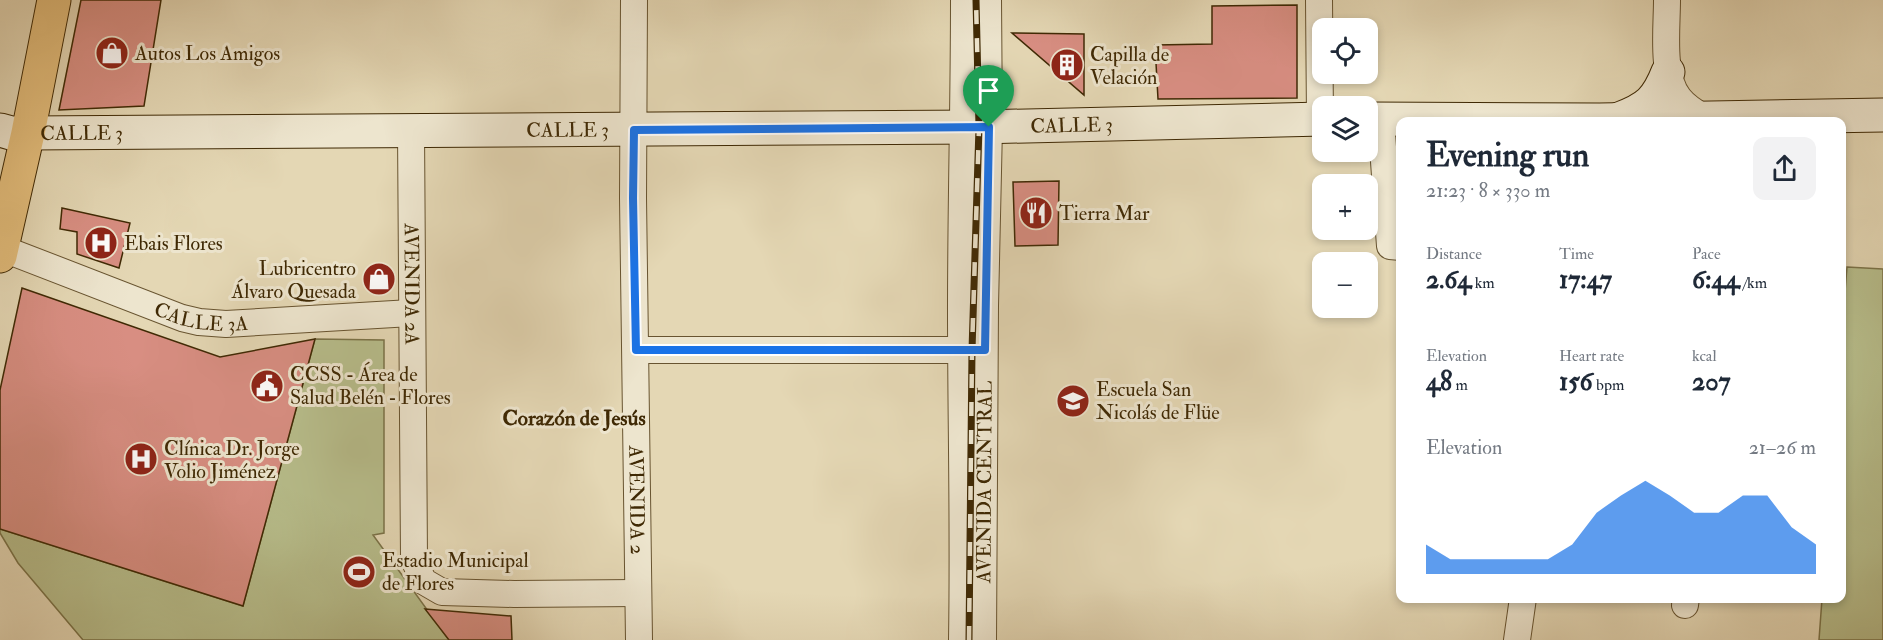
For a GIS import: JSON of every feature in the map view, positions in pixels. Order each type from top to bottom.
[{"type":"main road","points":[[0,250],[14,131],[54,0]]},
{"type":"main road","points":[[1618,117],[1636,113],[1647,105],[1660,92],[1668,72]]},
{"type":"main road","points":[[1764,117],[1883,115]]},
{"type":"main road","name":"CALLE 3","points":[[14,131],[977,127],[1312,119]]},
{"type":"main road","points":[[1378,119],[1396,119]]},
{"type":"street","name":"AVENIDA 2","points":[[634,0],[633,198],[639,640]]},
{"type":"street","name":"AVENIDA CENTRAL","points":[[964,0],[977,127]]},
{"type":"street","name":"AVENIDA CENTRAL","points":[[963,640],[964,531],[973,350],[977,127],[988,0]]},
{"type":"street","points":[[1319,0],[1321,96]]},
{"type":"street","points":[[1667,0],[1668,72],[1671,86],[1678,98],[1690,110],[1703,117]]},
{"type":"street","name":"AVENIDA 2A","points":[[411,130],[414,559],[423,581],[442,592],[637,593]]},
{"type":"street","points":[[1378,144],[1390,246],[1396,246]]},
{"type":"street","name":"CALLE 3A","points":[[0,250],[175,316],[199,322],[226,324],[411,314]]},
{"type":"street","points":[[636,350],[973,350]]},
{"type":"street","name":"AVENIDA CENTRAL","points":[[973,350],[983,640]]},
{"type":"street","points":[[1517,640],[1522,603]]},
{"type":"green space","points":[[1847,267],[1883,269],[1883,640],[1819,640],[1822,603],[1846,603]]},
{"type":"green space","points":[[315,339],[384,340],[384,533],[373,535],[449,640],[83,640],[18,563],[0,533],[0,529],[243,606]]},
{"type":"building","name":"Autos Los Amigos","points":[[81,0],[161,0],[144,106],[59,110]]},
{"type":"building","points":[[1297,5],[1297,98],[1158,99],[1155,45],[1212,44],[1212,6]]},
{"type":"building","name":"Capilla de Velación","points":[[1012,33],[1084,34],[1084,95]]},
{"type":"building","name":"Tierra Mar","points":[[1059,181],[1058,245],[1015,246],[1013,182]]},
{"type":"building","name":"Ebais Flores","points":[[62,208],[130,223],[119,268],[77,254],[77,232],[60,229]]},
{"type":"building","name":"Clínica Dr. Jorge Volio Jiménez","points":[[22,288],[220,357],[315,339],[243,606],[0,529],[0,390]]},
{"type":"building","points":[[425,609],[511,616],[512,640],[449,640]]},
{"type":"railway","points":[[969,640],[972,350],[979,127],[976,0]]},
{"type":"place","name":"Autos Los Amigos","points":[[112,53]]},
{"type":"place","name":"Capilla de Velación","points":[[1067,65]]},
{"type":"place","name":"Tierra Mar","points":[[1036,213]]},
{"type":"place","name":"Ebais Flores","points":[[101,243]]},
{"type":"place","name":"Lubricentro Álvaro Quesada","points":[[379,279]]},
{"type":"place","name":"CCSS - Área de Salud Belén - Flores","points":[[267,386]]},
{"type":"place","name":"Escuela San Nicolás de Flüe","points":[[1073,401]]},
{"type":"place","name":"Clínica Dr. Jorge Volio Jiménez","points":[[141,459]]},
{"type":"place","name":"Estadio Municipal de Flores","points":[[359,572]]},
{"type":"district","name":"Corazón de Jesús","points":[[574,418]]},
{"type":"route","points":[[989,127],[985,350],[636,350],[634,130],[989,127]]}]
